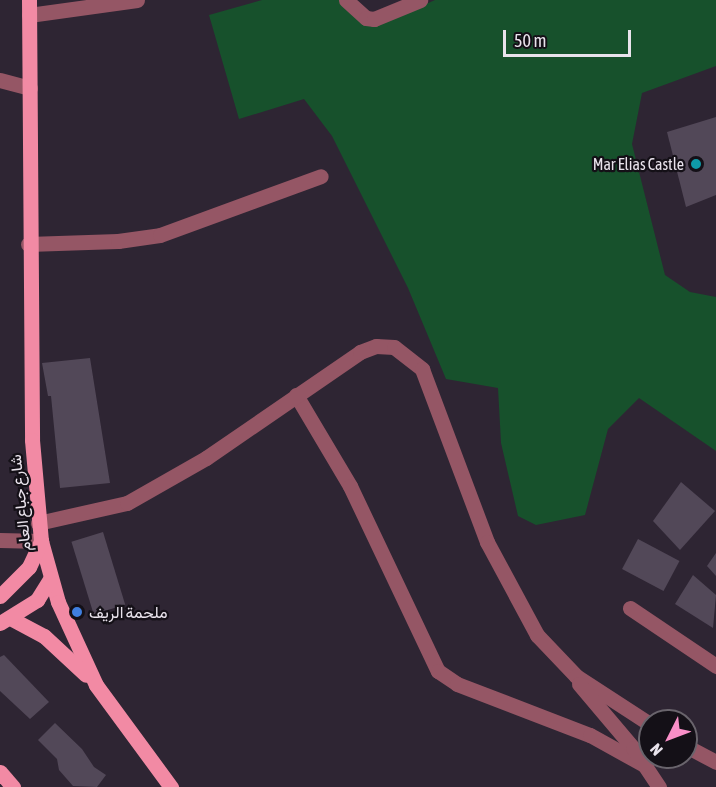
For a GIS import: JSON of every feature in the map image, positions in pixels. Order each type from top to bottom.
[{"type":"main road","name":"شارع جباع العام","points":[[29,7],[28,244],[40,541],[50,579],[96,685],[158,774],[171,787]]},
{"type":"main road","points":[[0,596],[29,567],[40,541]]},
{"type":"main road","points":[[5,621],[37,600],[50,579]]},
{"type":"main road","points":[[5,621],[44,636],[96,685]]},
{"type":"main road","points":[[0,772],[13,787]]},
{"type":"street","points":[[29,7],[137,0]]},
{"type":"street","points":[[346,0],[366,18],[374,19],[420,0]]},
{"type":"street","points":[[0,80],[30,88]]},
{"type":"street","points":[[28,244],[118,242],[160,235],[321,176]]},
{"type":"street","points":[[38,523],[127,503],[206,458],[360,352],[376,346],[404,351],[422,369],[503,576],[537,635],[638,756]]},
{"type":"street","points":[[296,395],[350,486],[438,671],[457,684],[590,735],[638,762]]},
{"type":"street","points":[[0,540],[40,541]]},
{"type":"street","points":[[630,608],[716,666]]},
{"type":"street","points":[[560,661],[589,686],[638,717]]},
{"type":"street","points":[[698,752],[716,762]]},
{"type":"street","points":[[648,769],[659,787]]},
{"type":"street","points":[[158,774],[179,787]]},
{"type":"green space","points":[[262,0],[339,0],[346,10],[381,24],[435,0],[716,0],[716,66],[642,93],[632,144],[665,275],[690,292],[716,297],[716,451],[639,398],[608,429],[585,515],[536,525],[518,516],[501,443],[498,388],[446,379],[408,288],[332,136],[304,99],[239,119],[209,15]]},
{"type":"building","name":"Mar Elias Castle","points":[[716,117],[716,195],[686,207],[667,132]]},
{"type":"building","points":[[90,358],[110,483],[60,488],[51,396],[48,396],[42,363]]},
{"type":"building","points":[[681,482],[715,511],[680,550],[653,521]]},
{"type":"building","points":[[103,532],[125,605],[94,614],[71,542]]},
{"type":"building","points":[[638,539],[679,561],[664,591],[622,569]]},
{"type":"building","points":[[716,553],[716,576],[707,566]]},
{"type":"building","points":[[693,575],[716,595],[713,628],[675,604]]},
{"type":"building","points":[[4,655],[49,702],[30,719],[0,691],[0,657]]},
{"type":"building","points":[[55,723],[82,749],[94,767],[106,775],[97,787],[73,786],[59,770],[57,759],[38,740]]},
{"type":"place","name":"Mar Elias Castle","points":[[696,164]]},
{"type":"place","name":"ملحمة الريف","points":[[77,612]]}]
